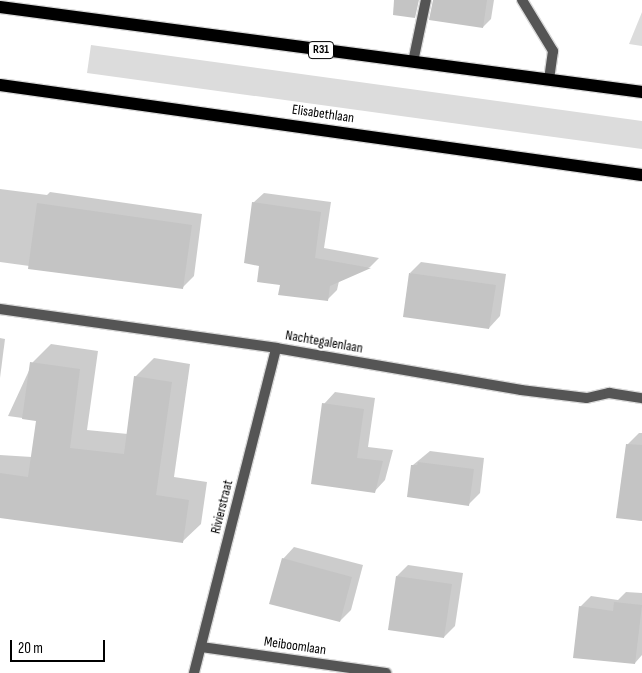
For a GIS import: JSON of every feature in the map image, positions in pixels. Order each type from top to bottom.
[{"type":"main road","name":"R31","points":[[0,6],[642,92]]},
{"type":"main road","name":"Elisabethlaan","points":[[0,85],[642,175]]},
{"type":"street","points":[[413,62],[426,0]]},
{"type":"street","points":[[522,0],[553,51],[549,79]]},
{"type":"street","name":"Nachtegalenlaan","points":[[0,310],[276,348],[521,390],[587,398],[609,393],[642,398]]},
{"type":"street","name":"Rivierstraat","points":[[194,673],[276,348]]},
{"type":"street","name":"Meiboomlaan","points":[[201,646],[386,673]]},
{"type":"shaded area","points":[[642,12],[642,46],[629,44]]},
{"type":"shaded area","points":[[91,45],[642,121],[642,149],[87,73]]},
{"type":"building","points":[[394,0],[419,0],[415,18],[393,15]]},
{"type":"building","points":[[433,0],[487,0],[483,28],[429,20]]},
{"type":"building","points":[[252,202],[321,212],[315,258],[371,268],[330,286],[328,301],[278,295],[280,285],[257,282],[259,266],[244,263]]},
{"type":"building","points":[[37,203],[192,225],[183,289],[28,269]]},
{"type":"building","points":[[409,273],[496,285],[489,329],[403,317]]},
{"type":"building","points":[[30,362],[80,369],[70,448],[124,454],[134,376],[172,382],[156,495],[189,500],[183,543],[0,518],[0,473],[28,477],[36,421],[22,419]]},
{"type":"building","points":[[322,403],[364,409],[357,458],[383,461],[375,493],[311,484]]},
{"type":"building","points":[[626,444],[642,445],[642,521],[616,518]]},
{"type":"building","points":[[418,462],[474,469],[469,506],[407,497],[411,465],[417,465]]},
{"type":"building","points":[[282,558],[352,577],[340,622],[269,604]]},
{"type":"building","points":[[396,576],[452,584],[444,638],[388,630]]},
{"type":"building","points":[[614,602],[642,605],[635,664],[573,658],[579,606],[613,611]]}]
